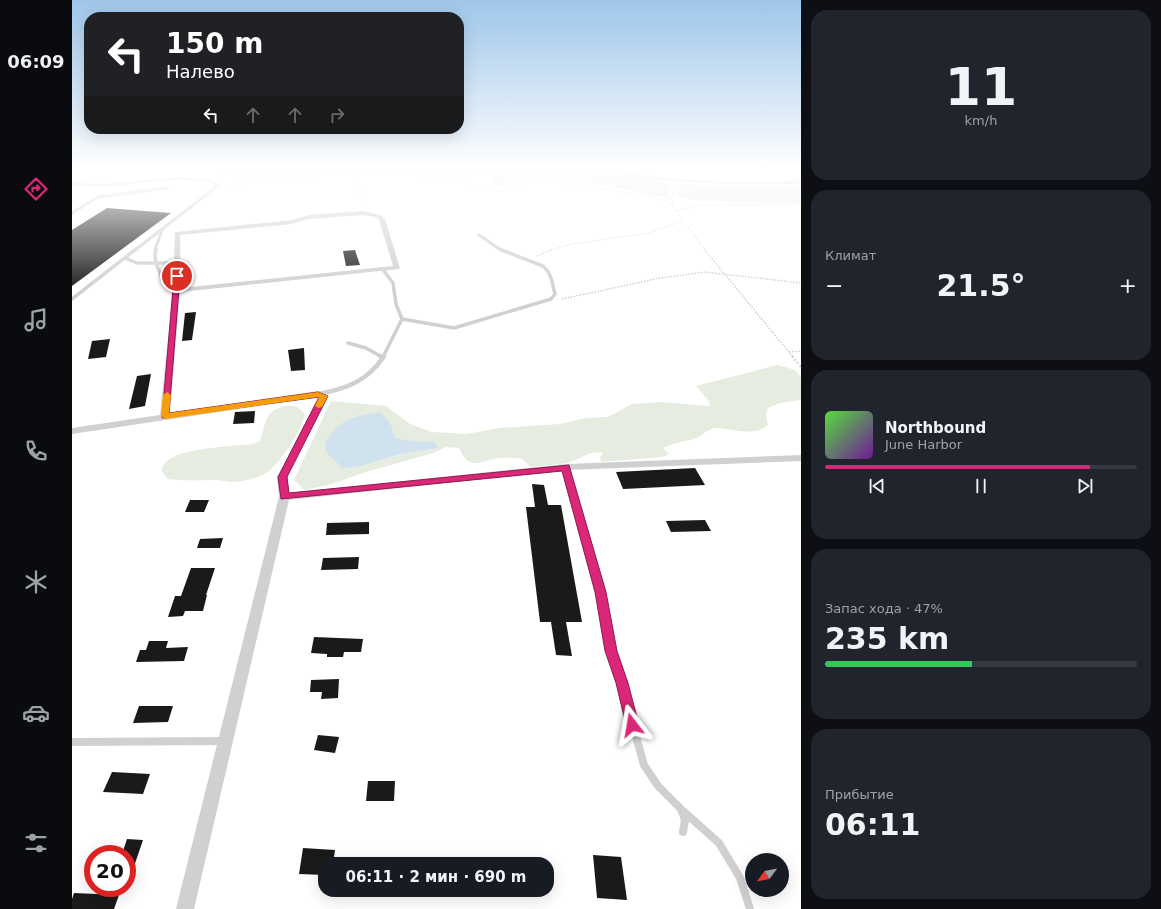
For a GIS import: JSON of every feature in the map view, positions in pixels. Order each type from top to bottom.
[{"type":"street","points":[[165,416],[177,290],[177,233],[292,222],[310,217],[363,213],[378,216],[384,222],[397,268],[384,271],[177,290]]},
{"type":"street","points":[[72,431],[318,394],[324,396],[282,477],[284,497],[185,909]]},
{"type":"street","points":[[284,497],[566,467],[801,458]]},
{"type":"lane","points":[[72,299],[189,209]]},
{"type":"lane","points":[[163,229],[154,254],[164,282],[168,288],[177,290]]},
{"type":"lane","points":[[402,318],[454,328],[543,303],[552,299],[555,294],[550,275],[542,266],[531,259],[509,254],[479,235]]},
{"type":"lane","points":[[125,258],[137,263],[177,263]]},
{"type":"lane","points":[[318,394],[350,386],[363,380],[375,370],[383,358],[402,318],[396,304],[393,283],[384,271]]},
{"type":"lane","points":[[348,344],[360,345],[374,351],[383,358]]},
{"type":"lane","points":[[566,467],[601,592],[611,651],[622,683],[644,765],[658,786],[719,843],[740,878],[750,909]]},
{"type":"lane","points":[[72,742],[225,742]]},
{"type":"lane","points":[[681,809],[685,820],[683,832]]},
{"type":"path","points":[[675,210],[801,367]]},
{"type":"path","points":[[531,259],[566,245],[630,236],[675,225],[683,221]]},
{"type":"path","points":[[543,303],[660,278],[704,272],[801,283]]},
{"type":"path","points":[[789,352],[801,351]]},
{"type":"shaded area","points":[[778,365],[795,370],[801,377],[801,400],[780,403],[768,408],[766,415],[768,425],[762,429],[749,432],[715,428],[708,430],[694,439],[672,444],[663,448],[669,454],[662,457],[601,462],[600,457],[603,452],[591,453],[568,463],[531,467],[522,459],[512,458],[497,458],[473,463],[466,459],[459,448],[446,447],[433,453],[366,472],[329,485],[304,490],[294,480],[331,401],[386,406],[410,424],[432,432],[466,434],[500,428],[560,424],[586,418],[608,417],[632,404],[662,402],[710,406],[709,401],[696,386]],"holes":[[[392,427],[395,438],[410,441],[435,442],[438,448],[397,455],[361,466]]]},
{"type":"shaded area","points":[[285,406],[296,407],[305,415],[299,430],[286,451],[276,464],[263,475],[249,480],[235,482],[217,480],[179,480],[168,479],[161,470],[166,462],[173,457],[182,454],[207,448],[253,444],[260,441],[266,419],[272,412]]},
{"type":"water","points":[[381,412],[392,427],[395,438],[410,441],[435,442],[438,448],[397,455],[361,466],[343,468],[326,452],[325,442],[343,423],[355,417]]},
{"type":"building","points":[[105,209],[171,213],[72,286],[72,230]]},
{"type":"building","points":[[355,250],[360,265],[346,266],[343,251]]},
{"type":"building","points":[[196,312],[192,340],[182,341],[185,313]]},
{"type":"building","points":[[110,339],[106,357],[88,359],[92,341]]},
{"type":"building","points":[[304,348],[305,370],[291,371],[288,350]]},
{"type":"building","points":[[151,374],[145,406],[129,409],[137,376]]},
{"type":"building","points":[[255,411],[254,423],[233,424],[235,412]]},
{"type":"building","points":[[695,468],[705,485],[623,489],[616,472]]},
{"type":"building","points":[[532,484],[544,485],[548,505],[561,505],[582,622],[566,622],[572,656],[556,655],[551,622],[540,622],[526,507],[535,507]]},
{"type":"building","points":[[190,500],[209,500],[204,512],[185,512]]},
{"type":"building","points":[[705,520],[711,531],[671,532],[666,521]]},
{"type":"building","points":[[369,522],[369,534],[326,535],[327,523]]},
{"type":"building","points":[[223,538],[220,548],[197,548],[200,539]]},
{"type":"building","points":[[359,557],[358,569],[321,570],[323,558]]},
{"type":"building","points":[[191,568],[215,568],[206,595],[203,611],[185,611],[183,616],[168,617],[175,596],[181,596]]},
{"type":"building","points":[[314,637],[363,639],[361,652],[344,652],[343,657],[327,657],[327,654],[311,653]]},
{"type":"building","points":[[149,641],[168,641],[166,648],[188,647],[184,661],[136,662],[140,650],[146,650]]},
{"type":"building","points":[[339,679],[338,698],[321,699],[322,692],[310,692],[311,680]]},
{"type":"building","points":[[139,706],[173,706],[168,722],[133,723]]},
{"type":"building","points":[[318,735],[339,737],[335,753],[314,750]]},
{"type":"building","points":[[112,772],[150,774],[143,794],[103,792]]},
{"type":"building","points":[[368,781],[395,781],[394,801],[366,801]]},
{"type":"building","points":[[127,839],[143,840],[136,860],[136,845],[125,845]]},
{"type":"building","points":[[303,848],[335,850],[334,857],[318,857],[318,875],[299,874]]},
{"type":"building","points":[[593,855],[621,857],[627,900],[597,898]]},
{"type":"building","points":[[74,893],[84,893],[84,897],[118,897],[114,909],[72,909],[72,899]]},
{"type":"slow traffic","points":[[167,395],[165,416],[318,394],[324,396],[319,406]]},
{"type":"route","points":[[177,276],[165,416],[318,394],[324,396],[282,477],[284,497],[566,467],[601,592],[611,651],[622,683],[632,725]]}]
